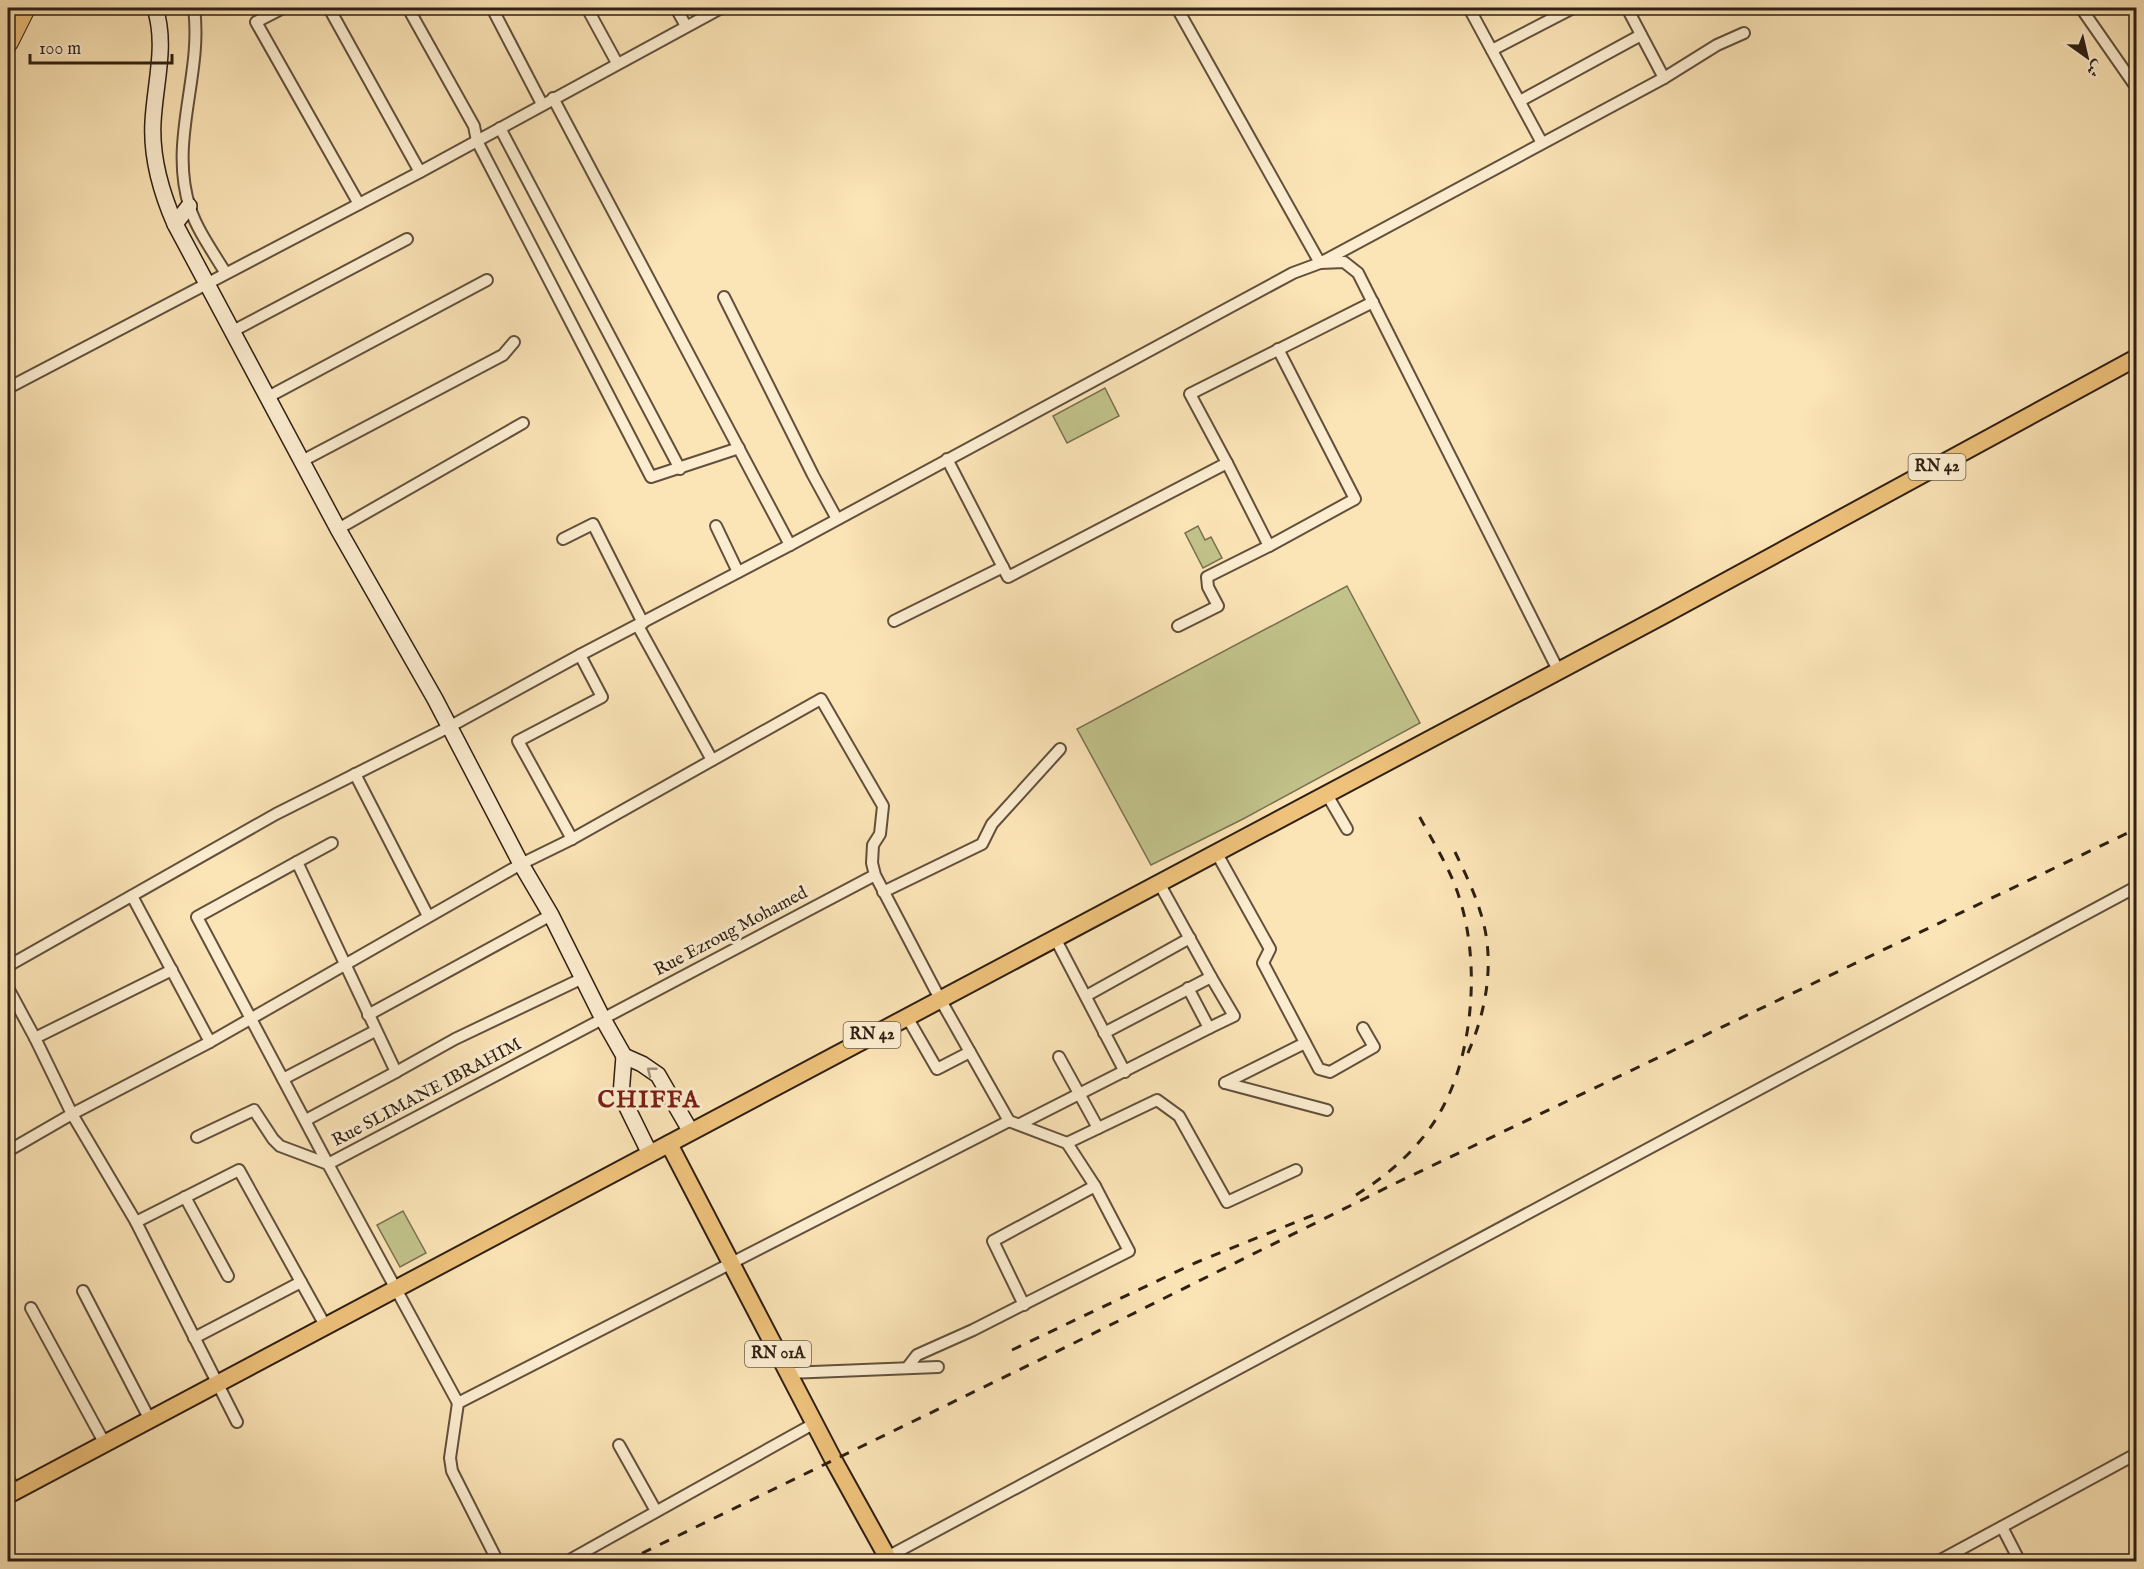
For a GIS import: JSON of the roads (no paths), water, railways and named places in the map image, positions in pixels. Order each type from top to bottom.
[{"type":"highway","points":[[8,42],[25,8]]},
{"type":"main road","points":[[155,8],[161,50],[153,140],[163,191],[175,224],[338,529],[450,727],[624,1056],[621,1095],[650,1154]]},
{"type":"main road","points":[[175,224],[189,206]]},
{"type":"main road","name":"RN 42","points":[[10,1488],[105,1444],[219,1384],[1558,670],[2136,358]]},
{"type":"main road","points":[[624,1056],[658,1075],[691,1132]]},
{"type":"main road","name":"RN 01A","points":[[669,1144],[885,1560]]},
{"type":"street","points":[[194,8],[195,44],[182,147],[182,167],[189,206],[225,272]]},
{"type":"street","points":[[283,8],[256,22],[359,204]]},
{"type":"street","points":[[329,8],[420,172]]},
{"type":"street","points":[[408,8],[474,126],[477,141],[651,477],[739,448]]},
{"type":"street","points":[[492,8],[542,104]]},
{"type":"street","points":[[587,8],[617,63]]},
{"type":"street","points":[[676,8],[686,26]]},
{"type":"street","points":[[8,388],[225,272],[420,172],[721,8]]},
{"type":"street","points":[[1177,8],[1320,262]]},
{"type":"street","points":[[1469,8],[1542,143]]},
{"type":"street","points":[[1492,50],[1573,8]]},
{"type":"street","points":[[1627,8],[1664,78]]},
{"type":"street","points":[[2081,8],[2136,87]]},
{"type":"street","points":[[8,966],[276,814],[450,727],[580,654],[790,545],[1293,273],[1320,262],[1664,78],[1717,45],[1744,33]]},
{"type":"street","points":[[1520,101],[1641,35]]},
{"type":"street","points":[[553,98],[790,545]]},
{"type":"street","points":[[500,128],[680,469]]},
{"type":"street","points":[[233,331],[407,239]]},
{"type":"street","points":[[1320,262],[1344,262],[1358,273],[1558,670]]},
{"type":"street","points":[[268,397],[487,280]]},
{"type":"street","points":[[724,297],[837,519]]},
{"type":"street","points":[[1269,546],[1190,394],[1373,302]]},
{"type":"street","points":[[302,461],[503,355],[514,342]]},
{"type":"street","points":[[1178,626],[1218,606],[1208,587],[1207,577],[1355,499],[1278,349]]},
{"type":"street","points":[[338,529],[523,423]]},
{"type":"street","points":[[947,459],[1008,577],[1227,463]]},
{"type":"street","points":[[563,539],[593,524],[640,624],[712,760]]},
{"type":"street","points":[[716,526],[738,572]]},
{"type":"street","points":[[894,621],[1003,567]]},
{"type":"street","points":[[572,839],[518,741],[602,697],[580,654]]},
{"type":"street","points":[[8,1151],[72,1114],[210,1042],[428,916],[521,864],[572,839],[821,699],[883,806],[880,834],[873,845],[872,863],[875,875],[940,999],[1015,1123],[1067,1143],[1095,1186],[1129,1251],[1024,1305],[917,1355],[907,1368]]},
{"type":"street","points":[[883,892],[982,844],[992,824],[1060,749]]},
{"type":"street","points":[[355,774],[428,916]]},
{"type":"street","points":[[1326,793],[1347,829]]},
{"type":"street","points":[[328,1164],[197,918],[332,843]]},
{"type":"street","points":[[1216,852],[1270,949],[1263,963],[1319,1069],[1330,1072],[1374,1047],[1363,1028]]},
{"type":"street","points":[[297,862],[344,966],[396,1072]]},
{"type":"street","name":"Rue Ezroug Mohamed","points":[[603,1019],[875,875]]},
{"type":"street","points":[[498,1562],[452,1471],[450,1458],[458,1403],[731,1262],[1015,1123],[1125,1072],[1234,1016],[1159,883]]},
{"type":"street","points":[[885,1560],[2136,887]]},
{"type":"street","points":[[132,896],[210,1042]]},
{"type":"street","points":[[368,1015],[551,915]]},
{"type":"street","points":[[1055,938],[1125,1072]]},
{"type":"street","points":[[1086,996],[1190,938]]},
{"type":"street","points":[[35,1038],[172,970]]},
{"type":"street","points":[[1104,1033],[1211,977]]},
{"type":"street","points":[[306,1120],[455,1039],[583,978]]},
{"type":"street","points":[[8,988],[72,1114],[136,1222],[237,1422]]},
{"type":"street","points":[[1188,988],[1209,1028]]},
{"type":"street","points":[[907,1017],[937,1069],[970,1052]]},
{"type":"street","name":"Rue SLIMANE IBRAHIM","points":[[458,1403],[328,1164],[603,1019]]},
{"type":"street","points":[[283,1079],[375,1031]]},
{"type":"street","points":[[1305,1042],[1225,1083],[1327,1110]]},
{"type":"street","points":[[1059,1057],[1098,1128]]},
{"type":"street","points":[[1067,1143],[1157,1100],[1179,1116],[1227,1202],[1296,1170]]},
{"type":"street","points":[[197,1137],[254,1110],[280,1146],[328,1164]]},
{"type":"street","points":[[136,1222],[239,1170],[326,1327]]},
{"type":"street","points":[[1024,1305],[993,1241],[1095,1186]]},
{"type":"street","points":[[184,1197],[228,1276]]},
{"type":"street","points":[[194,1338],[301,1282]]},
{"type":"street","points":[[83,1291],[150,1420]]},
{"type":"street","points":[[31,1308],[105,1444]]},
{"type":"street","points":[[788,1373],[938,1367]]},
{"type":"street","points":[[566,1562],[814,1424]]},
{"type":"street","points":[[619,1445],[656,1511]]},
{"type":"street","points":[[1937,1562],[2136,1454]]},
{"type":"street","points":[[2002,1527],[2020,1562]]},
{"type":"railway","points":[[1356,1195],[1396,1166],[1419,1142],[1438,1116],[1455,1078],[1468,1028],[1471,975],[1466,924],[1451,877],[1416,810]]},
{"type":"railway","points":[[624,1562],[1396,1183],[2136,829]]},
{"type":"railway","points":[[1455,852],[1478,904],[1488,947],[1484,1002],[1480,1021],[1467,1055]]},
{"type":"railway","points":[[1012,1350],[1195,1263],[1321,1212]]},
{"type":"district","name":"CHIFFA","points":[[649,1100]]}]
